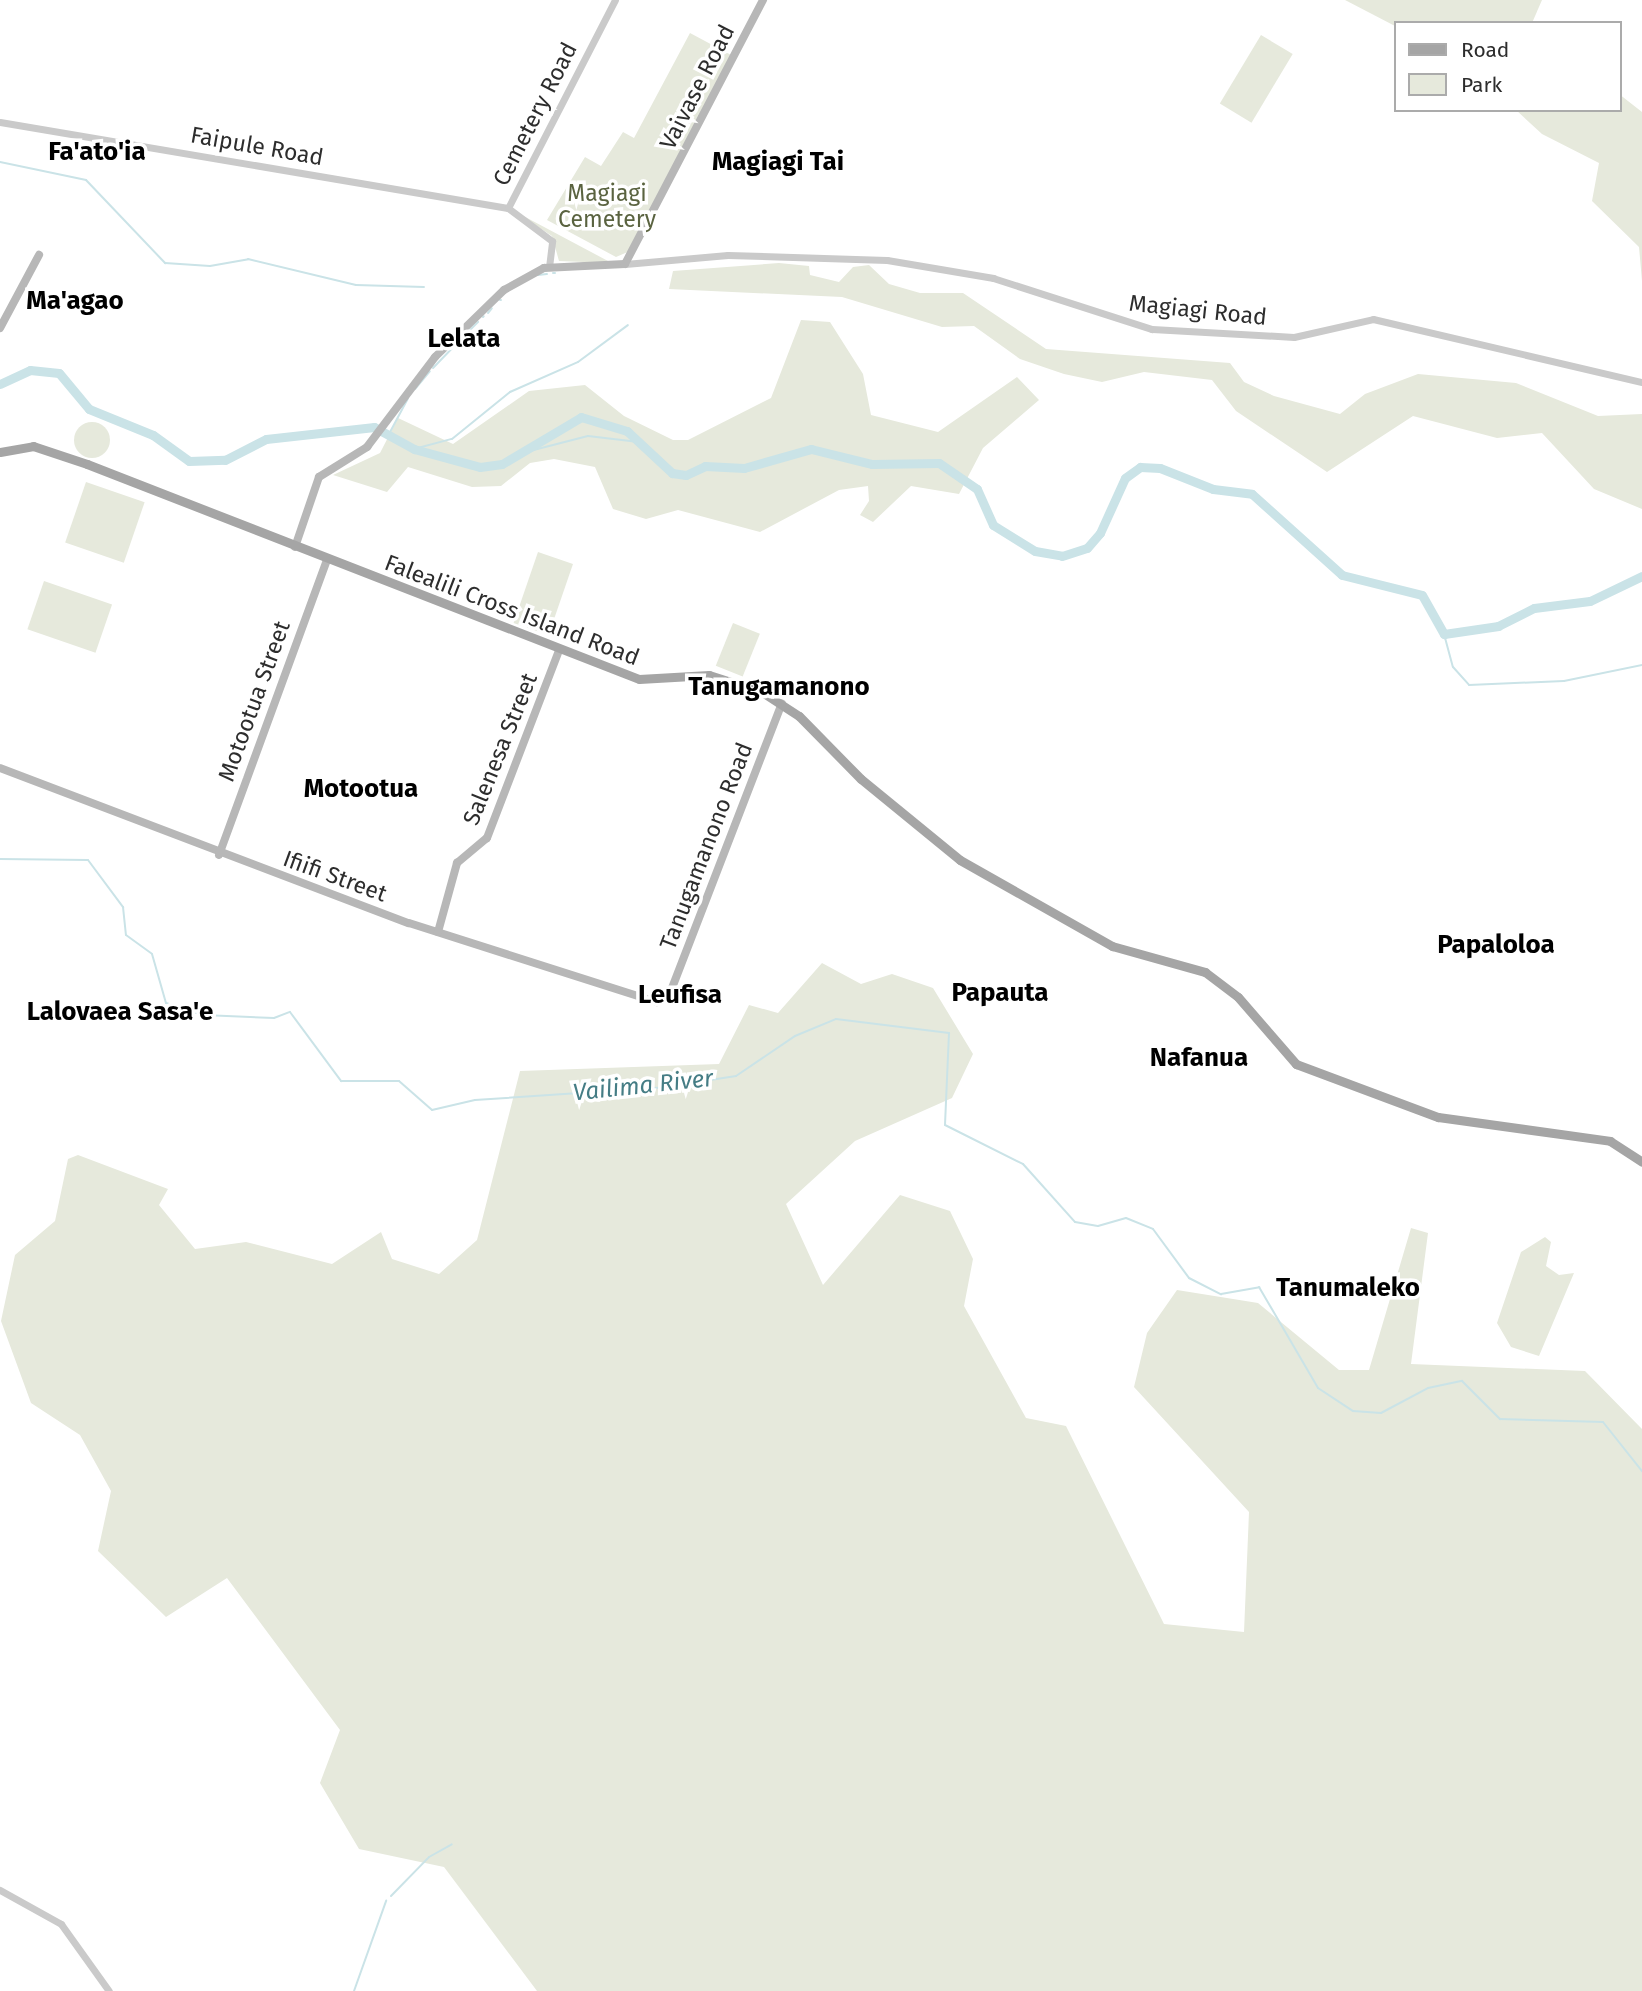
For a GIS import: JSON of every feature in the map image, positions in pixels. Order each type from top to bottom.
[{"type":"main road","name":"Vaivase Road","points":[[625,264],[763,0]]},
{"type":"main road","points":[[0,328],[39,255]]},
{"type":"main road","points":[[295,547],[319,477],[372,440],[436,357],[494,299],[527,273],[549,267],[625,264]]},
{"type":"main road","name":"Falealili Cross Island Road","points":[[0,452],[33,446],[639,679],[721,677],[782,703],[960,860],[1112,946],[1205,972],[1238,997],[1296,1064],[1436,1116],[1610,1141],[1642,1162]]},
{"type":"main road","name":"Motootua Street","points":[[219,855],[327,560]]},
{"type":"main road","name":"Salenesa Street","points":[[438,932],[457,863],[487,838],[559,650]]},
{"type":"main road","name":"Tanugamanono Road","points":[[662,1000],[782,703]]},
{"type":"main road","name":"Ifiifi Street","points":[[0,768],[219,855],[438,932],[662,1000]]},
{"type":"street","name":"Cemetery Road","points":[[549,267],[552,241],[508,208],[615,0]]},
{"type":"street","name":"Faipule Road","points":[[0,122],[508,208]]},
{"type":"street","name":"Magiagi Road","points":[[625,264],[728,255],[887,260],[993,278],[1152,329],[1286,337],[1373,320],[1642,382]]},
{"type":"street","points":[[0,1891],[61,1924],[109,1991]]},
{"type":"green space","points":[[1345,0],[1542,0],[1533,21],[1394,21],[1394,25]]},
{"type":"green space","name":"Magiagi Cemetery","points":[[690,33],[733,56],[630,251],[616,257],[547,220],[585,157],[601,166],[623,132],[634,138]]},
{"type":"green space","points":[[1261,35],[1293,54],[1252,123],[1220,104]]},
{"type":"green space","points":[[1621,96],[1642,112],[1642,281],[1639,247],[1592,201],[1599,163],[1542,134],[1518,112],[1621,112]]},
{"type":"green space","points":[[514,211],[608,263],[559,261],[552,236]]},
{"type":"green space","points":[[779,263],[809,266],[810,275],[839,282],[853,267],[869,265],[889,284],[920,293],[963,293],[1046,349],[1230,363],[1244,382],[1274,396],[1340,414],[1365,394],[1418,374],[1516,383],[1598,416],[1642,414],[1642,509],[1594,489],[1542,433],[1497,438],[1413,416],[1327,472],[1236,411],[1212,380],[1144,372],[1102,382],[1064,374],[1020,359],[974,326],[942,327],[842,297],[669,289],[673,271]]},
{"type":"green space","points":[[801,320],[830,322],[863,374],[871,415],[938,432],[1017,377],[1039,400],[983,448],[959,494],[911,486],[873,522],[860,515],[869,501],[868,486],[839,490],[760,532],[678,510],[646,519],[613,509],[595,467],[554,459],[530,463],[501,486],[472,487],[408,467],[387,492],[333,475],[380,453],[398,418],[453,444],[529,391],[585,385],[624,416],[673,440],[688,440],[771,398]]},
{"type":"green space","points":[[92,422],[105,427],[110,440],[105,453],[92,458],[79,453],[74,440],[79,427]]},
{"type":"green space","points":[[86,482],[145,502],[124,563],[65,543]]},
{"type":"green space","points":[[538,552],[573,564],[549,635],[514,623]]},
{"type":"green space","points":[[44,581],[112,604],[95,653],[27,629]]},
{"type":"green space","points":[[733,623],[760,634],[743,677],[716,666]]},
{"type":"green space","points":[[822,963],[861,984],[892,974],[933,988],[973,1054],[952,1098],[855,1141],[786,1204],[823,1285],[900,1195],[950,1211],[973,1259],[964,1306],[1026,1418],[1066,1426],[1164,1624],[1244,1632],[1249,1512],[1134,1387],[1147,1333],[1177,1290],[1258,1303],[1339,1370],[1369,1370],[1411,1228],[1428,1233],[1411,1364],[1585,1371],[1642,1429],[1642,1991],[537,1991],[444,1867],[359,1849],[320,1783],[340,1730],[227,1578],[166,1617],[98,1551],[111,1491],[80,1435],[31,1403],[1,1321],[15,1255],[55,1221],[68,1159],[78,1155],[168,1189],[159,1205],[195,1249],[246,1242],[332,1264],[381,1232],[392,1259],[439,1274],[477,1240],[520,1071],[719,1064],[749,1005],[778,1013]]},
{"type":"green space","points":[[1545,1237],[1551,1242],[1546,1266],[1559,1275],[1574,1273],[1539,1356],[1511,1347],[1497,1323],[1521,1252]]},
{"type":"waterway","points":[[0,162],[86,180],[165,263],[210,266],[248,259],[356,285],[424,287]]},
{"type":"waterway","points":[[538,275],[547,274]]},
{"type":"waterway","points":[[488,313],[492,308]]},
{"type":"waterway","points":[[464,336],[478,322]]},
{"type":"waterway","points":[[414,449],[452,439],[510,392],[578,362],[628,325]]},
{"type":"waterway","points":[[433,368],[460,340]]},
{"type":"waterway","points":[[0,384],[30,370],[59,373],[89,409],[153,435],[189,461],[225,460],[266,439],[374,427],[414,449],[480,467],[502,464],[581,417],[627,431],[672,473],[686,475],[705,466],[744,468],[811,449],[872,464],[939,463],[977,489],[993,525],[1035,551],[1062,556],[1087,548],[1100,533],[1125,478],[1140,467],[1160,468],[1213,489],[1252,494],[1342,575],[1422,595],[1444,634],[1498,626],[1534,608],[1590,601],[1642,576]]},
{"type":"waterway","points":[[415,389],[430,371]]},
{"type":"waterway","points":[[389,434],[408,399]]},
{"type":"waterway","points":[[522,453],[588,436],[639,442]]},
{"type":"waterway","points":[[1444,634],[1453,667],[1469,685],[1564,681],[1642,665]]},
{"type":"waterway","name":"Vailima River","points":[[0,859],[88,860],[123,907],[126,935],[152,954],[166,1003],[203,1015],[274,1018],[290,1012],[341,1081],[399,1081],[432,1110],[475,1100],[658,1088],[736,1076],[795,1036],[836,1019],[949,1033],[945,1125],[1023,1164],[1075,1222],[1098,1226],[1126,1218],[1153,1229],[1189,1278],[1221,1294],[1259,1287],[1318,1388],[1353,1411],[1381,1413],[1428,1388],[1462,1381],[1500,1419],[1603,1422],[1642,1471]]},
{"type":"waterway","points":[[391,1896],[429,1857],[452,1844]]},
{"type":"waterway","points":[[354,1991],[386,1901]]},
{"type":"district","name":"Fa'ato'ia","points":[[97,152]]},
{"type":"district","name":"Magiagi Tai","points":[[778,162]]},
{"type":"district","name":"Ma'agao","points":[[75,301]]},
{"type":"district","name":"Lelata","points":[[464,339]]},
{"type":"district","name":"Tanugamanono","points":[[779,687]]},
{"type":"district","name":"Motootua","points":[[361,789]]},
{"type":"district","name":"Papaloloa","points":[[1496,945]]},
{"type":"district","name":"Papauta","points":[[1000,993]]},
{"type":"district","name":"Leufisa","points":[[680,995]]},
{"type":"district","name":"Lalovaea Sasa'e","points":[[120,1012]]},
{"type":"district","name":"Nafanua","points":[[1199,1058]]},
{"type":"district","name":"Tanumaleko","points":[[1348,1288]]}]
